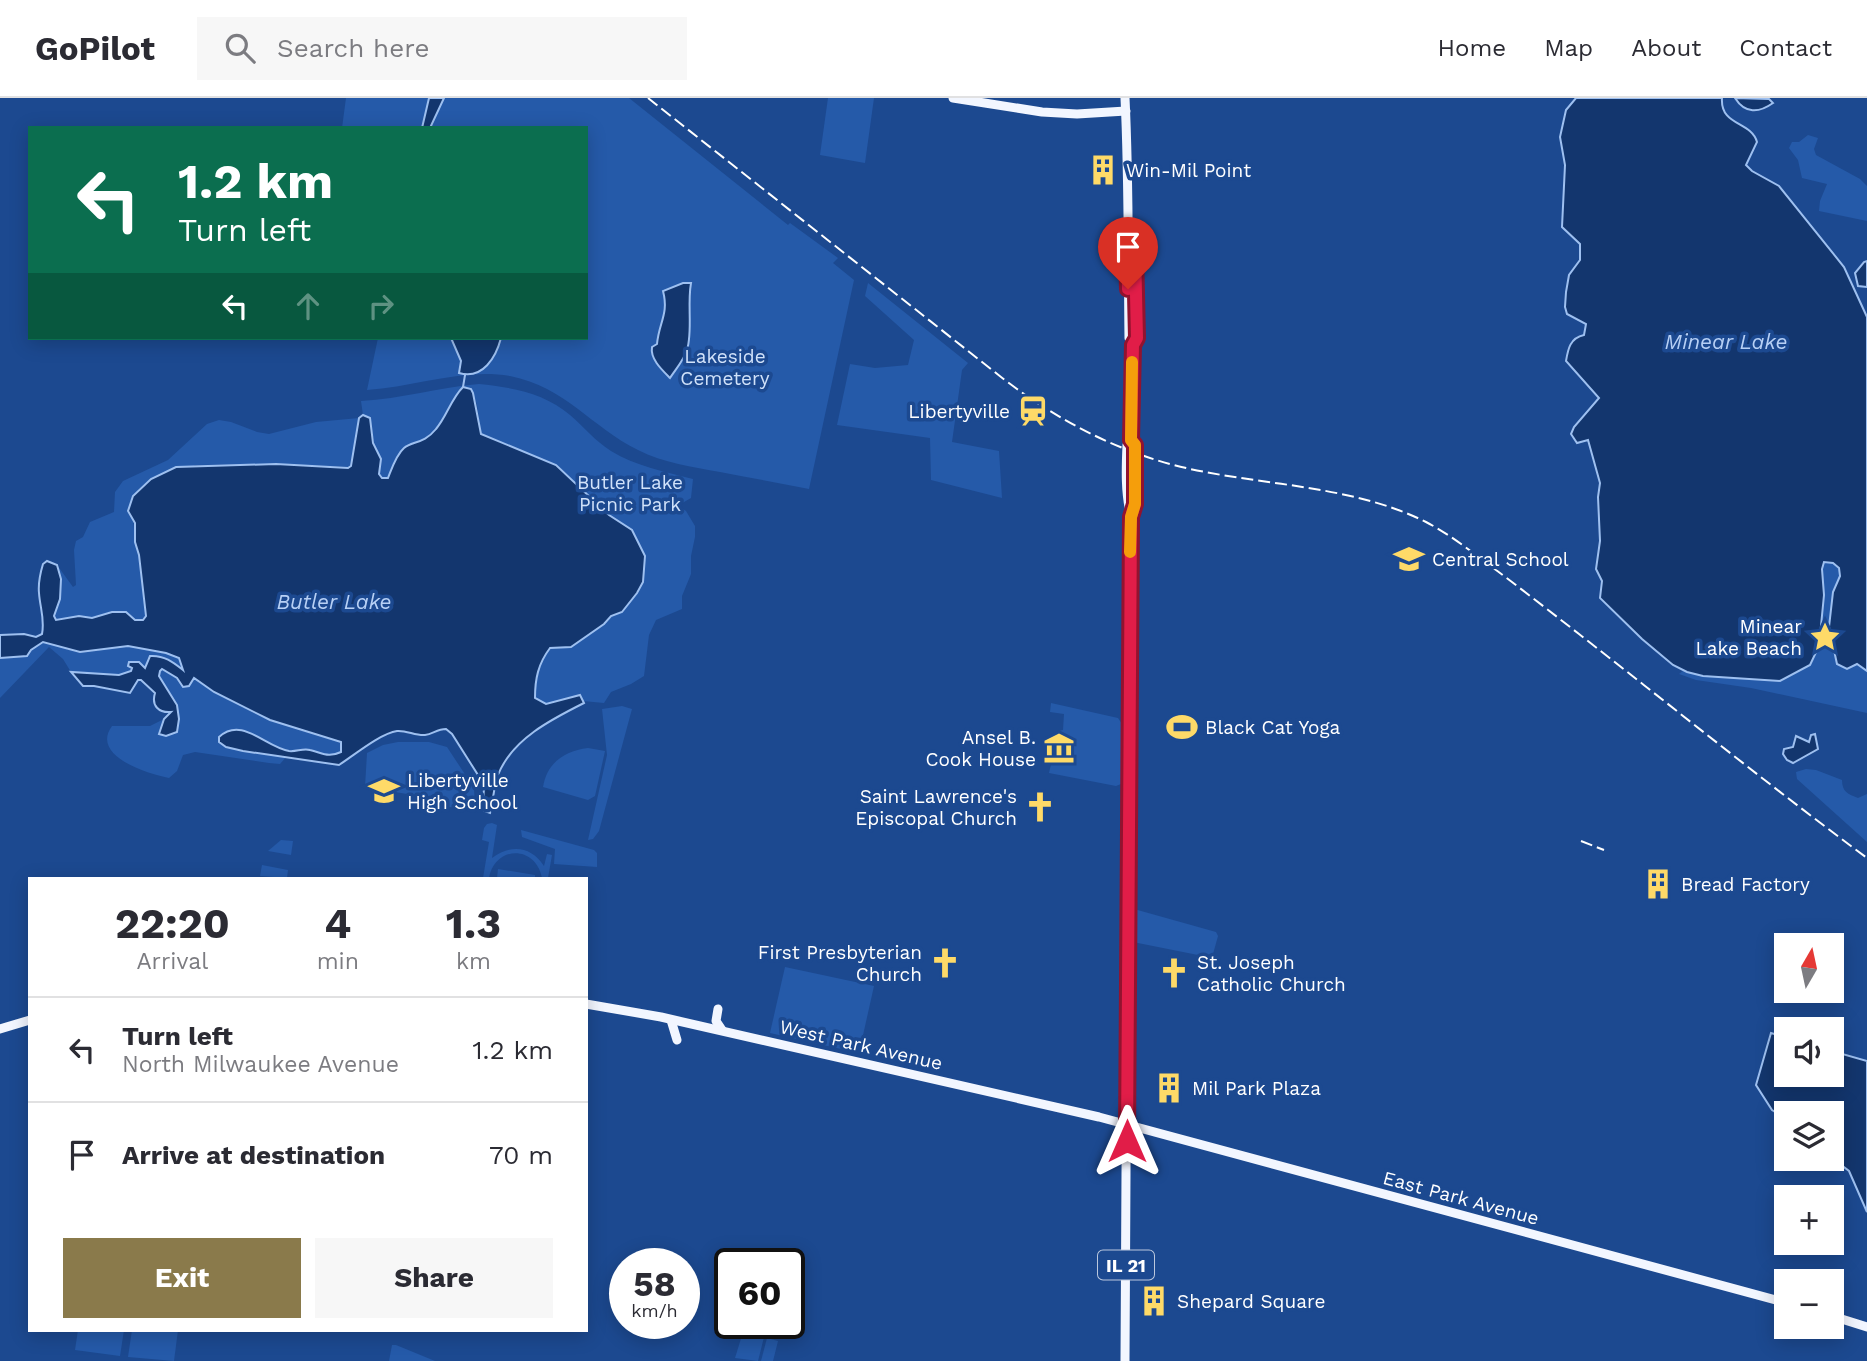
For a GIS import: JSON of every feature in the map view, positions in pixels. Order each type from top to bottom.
[{"type":"main road","points":[[953,98],[1049,113],[1126,110]]},
{"type":"main road","name":"IL 21","points":[[1125,98],[1130,238],[1127,254],[1129,338],[1133,345],[1131,440],[1127,445],[1128,504],[1131,517],[1125,1361]]},
{"type":"main road","name":"West Park Avenue","points":[[588,1004],[671,1020],[1127,1125]]},
{"type":"main road","points":[[718,1009],[716,1021],[724,1032]]},
{"type":"main road","points":[[671,1020],[677,1040]]},
{"type":"main road","points":[[0,1029],[28,1021]]},
{"type":"main road","name":"East Park Avenue","points":[[1127,1125],[1774,1299]]},
{"type":"main road","points":[[1844,1320],[1867,1327]]},
{"type":"green space","name":"Lakeside Cemetery","points":[[346,98],[629,98],[788,225],[790,223],[838,258],[833,263],[854,280],[809,489],[689,466],[648,454],[621,441],[563,398],[530,381],[510,376],[474,374],[367,390],[378,340],[588,340],[588,126],[342,126]]},
{"type":"green space","points":[[828,98],[874,98],[865,163],[820,155]]},
{"type":"green space","points":[[1808,135],[1818,138],[1814,149],[1816,155],[1860,179],[1867,186],[1867,221],[1819,211],[1827,184],[1802,178],[1798,160],[1789,148],[1792,142],[1799,142]]},
{"type":"green space","points":[[868,283],[968,363],[962,370],[952,442],[999,451],[1002,498],[931,480],[930,438],[837,425],[850,364],[875,368],[908,365],[914,340],[865,296]]},
{"type":"green space","name":"Butler Lake Picnic Park","points":[[479,384],[515,389],[550,401],[570,415],[600,443],[620,456],[651,468],[693,479],[691,498],[670,510],[680,507],[686,511],[695,526],[691,574],[682,596],[682,609],[656,620],[649,635],[644,676],[611,692],[604,703],[583,701],[580,696],[546,704],[535,698],[537,678],[550,648],[571,647],[611,616],[622,612],[637,593],[645,556],[632,530],[609,515],[556,465],[481,434],[472,390],[463,387],[436,430],[397,462],[388,478],[382,478],[379,474],[370,418],[363,415],[361,401]]},
{"type":"green space","points":[[359,418],[350,467],[195,465],[133,517],[146,616],[143,620],[135,620],[126,612],[112,612],[92,618],[79,616],[56,620],[54,617],[60,586],[57,565],[73,587],[76,585],[76,541],[83,537],[90,522],[114,512],[115,492],[123,481],[168,460],[207,424],[219,420],[269,434],[316,422]]},
{"type":"green space","points":[[1823,562],[1835,562],[1841,574],[1848,667],[1859,664],[1867,671],[1867,713],[1751,688],[1696,680],[1679,674],[1684,670],[1702,676],[1782,681],[1799,667],[1819,606]]},
{"type":"green space","points":[[43,642],[59,644],[68,650],[128,646],[166,653],[179,658],[183,671],[157,656],[147,659],[146,669],[132,668],[131,671],[119,675],[71,672],[63,659],[49,647],[0,698],[0,658],[27,656],[30,650]]},
{"type":"green space","points":[[162,669],[177,678],[183,687],[194,678],[214,692],[270,720],[341,741],[341,752],[326,756],[310,750],[289,751],[260,740],[248,731],[243,751],[287,756],[280,764],[195,752],[183,755],[177,771],[169,778],[136,768],[115,755],[107,737],[112,726],[150,726],[164,719],[159,734],[179,719],[177,706],[159,676]]},
{"type":"green space","points":[[1051,703],[1118,718],[1122,724],[1121,784],[1116,786],[1049,773],[1052,760],[1066,752],[1068,740],[1058,737],[1059,731],[1063,730],[1064,714],[1050,712]]},
{"type":"green space","points":[[622,706],[632,709],[599,831],[593,839],[588,840],[607,755],[602,709]]},
{"type":"green space","points":[[429,742],[447,747],[474,788],[475,808],[419,806],[413,795],[365,787],[367,753],[383,745]]},
{"type":"green space","points":[[588,748],[605,751],[595,796],[588,800],[543,787],[548,771],[558,760],[571,752]]},
{"type":"green space","points":[[1806,769],[1842,780],[1844,790],[1854,797],[1867,794],[1867,842],[1797,779],[1796,772]]},
{"type":"green space","points":[[487,824],[497,825],[492,858],[506,851],[520,849],[533,854],[544,866],[547,854],[552,855],[548,877],[542,877],[532,859],[516,853],[499,859],[489,877],[483,877],[489,842],[482,840]]},
{"type":"green space","points":[[521,830],[594,850],[597,853],[597,867],[554,864],[555,849],[522,837]]},
{"type":"green space","points":[[281,840],[293,841],[291,855],[268,851]]},
{"type":"green space","points":[[262,865],[288,870],[287,877],[260,876]]},
{"type":"green space","points":[[498,869],[535,875],[535,877],[497,877]]},
{"type":"green space","points":[[1134,909],[1216,932],[1218,936],[1213,954],[1208,957],[1133,942]]},
{"type":"green space","points":[[785,967],[874,986],[859,1053],[770,1033]]},
{"type":"green space","points":[[78,1332],[124,1332],[120,1356],[75,1350]]},
{"type":"green space","points":[[132,1332],[178,1332],[174,1361],[128,1357]]},
{"type":"green space","points":[[741,1339],[764,1339],[758,1361],[735,1358]]},
{"type":"green space","points":[[767,1339],[778,1341],[773,1361],[761,1361]]},
{"type":"green space","points":[[392,1345],[396,1345],[435,1361],[389,1361]]},
{"type":"water","points":[[429,98],[444,98],[431,126],[422,126]]},
{"type":"water","name":"Minear Lake","points":[[1576,98],[1722,98],[1726,114],[1749,130],[1757,142],[1746,165],[1779,186],[1844,267],[1867,317],[1867,671],[1857,664],[1847,669],[1837,664],[1829,627],[1833,592],[1840,576],[1839,568],[1833,563],[1824,562],[1822,569],[1824,595],[1819,646],[1810,665],[1780,681],[1703,676],[1687,672],[1673,665],[1642,639],[1600,598],[1602,581],[1596,569],[1600,541],[1600,483],[1588,440],[1577,443],[1571,434],[1599,398],[1566,361],[1570,345],[1584,335],[1586,324],[1567,314],[1565,307],[1569,275],[1580,260],[1580,244],[1562,227],[1565,165],[1560,137],[1566,110]]},
{"type":"water","points":[[1735,98],[1769,99],[1773,103],[1763,109],[1752,110],[1743,107]]},
{"type":"water","points":[[1867,261],[1867,287],[1858,286],[1855,273]]},
{"type":"water","points":[[683,283],[691,283],[689,342],[684,357],[670,378],[655,360],[652,347],[657,344],[664,312],[663,291]]},
{"type":"water","points":[[452,340],[500,340],[492,359],[482,370],[459,373],[461,361]]},
{"type":"water","name":"Butler Lake","points":[[463,387],[471,389],[473,393],[481,434],[556,465],[609,515],[632,530],[645,556],[643,582],[622,612],[611,616],[571,647],[550,648],[546,654],[538,672],[535,698],[546,704],[580,695],[584,703],[534,731],[513,751],[498,775],[490,813],[482,810],[484,789],[478,775],[446,729],[425,735],[400,731],[390,733],[339,765],[243,751],[226,747],[219,742],[219,737],[228,731],[245,731],[289,751],[307,750],[329,755],[341,752],[341,742],[270,720],[214,692],[194,678],[189,686],[183,687],[177,678],[162,669],[159,676],[177,705],[179,719],[177,732],[166,736],[159,734],[164,719],[171,712],[157,708],[154,702],[155,693],[141,680],[138,680],[130,693],[83,686],[71,672],[119,675],[131,671],[129,662],[139,662],[145,668],[150,656],[164,658],[183,670],[179,658],[166,653],[128,646],[80,652],[43,642],[27,656],[0,658],[0,635],[24,634],[36,637],[42,634],[39,586],[43,564],[47,561],[57,565],[61,579],[60,599],[54,616],[56,620],[79,616],[92,618],[112,612],[126,612],[135,620],[143,620],[146,616],[135,542],[135,523],[128,511],[133,496],[151,479],[176,467],[276,464],[348,468],[351,466],[359,418],[363,415],[370,418],[373,443],[381,459],[379,474],[382,478],[388,478],[401,451],[432,434]]},
{"type":"water","points":[[1815,734],[1818,749],[1793,763],[1787,760],[1783,754],[1784,749],[1793,747],[1796,736],[1809,742],[1811,735]]},
{"type":"water","points":[[1771,1033],[1774,1034],[1774,1087],[1844,1087],[1844,1054],[1867,1061],[1867,1212],[1849,1171],[1844,1167],[1844,1101],[1774,1101],[1774,1111],[1756,1085]]},
{"type":"waterway","points":[[463,387],[465,375]]},
{"type":"railway","points":[[648,98],[1001,377],[1048,410],[1097,437],[1150,458],[1205,472],[1346,495],[1400,511],[1426,522],[1462,544],[1867,858]]},
{"type":"railway","points":[[1581,841],[1604,850]]},
{"type":"slow traffic","points":[[1130,552],[1131,517],[1135,504],[1135,445],[1131,440],[1132,362]]},
{"type":"place","name":"Win-Mil Point","points":[[1103,170]]},
{"type":"place","name":"Libertyville","points":[[1033,411]]},
{"type":"place","name":"Central School","points":[[1409,559]]},
{"type":"place","name":"Minear Lake Beach","points":[[1825,637]]},
{"type":"place","name":"Black Cat Yoga","points":[[1182,727]]},
{"type":"place","name":"Ansel B. Cook House","points":[[1059,748]]},
{"type":"place","name":"Libertyville High School","points":[[384,791]]},
{"type":"place","name":"Saint Lawrence's Episcopal Church","points":[[1040,807]]},
{"type":"place","name":"Bread Factory","points":[[1658,884]]},
{"type":"place","name":"First Presbyterian Church","points":[[945,963]]},
{"type":"place","name":"St. Joseph Catholic Church","points":[[1174,973]]},
{"type":"place","name":"Mil Park Plaza","points":[[1169,1088]]},
{"type":"place","name":"Shepard Square","points":[[1154,1301]]},
{"type":"route","points":[[1127,1141],[1129,676],[1131,517],[1135,504],[1135,445],[1131,440],[1133,345],[1137,338],[1135,250],[1130,238],[1127,246],[1128,289]]}]
